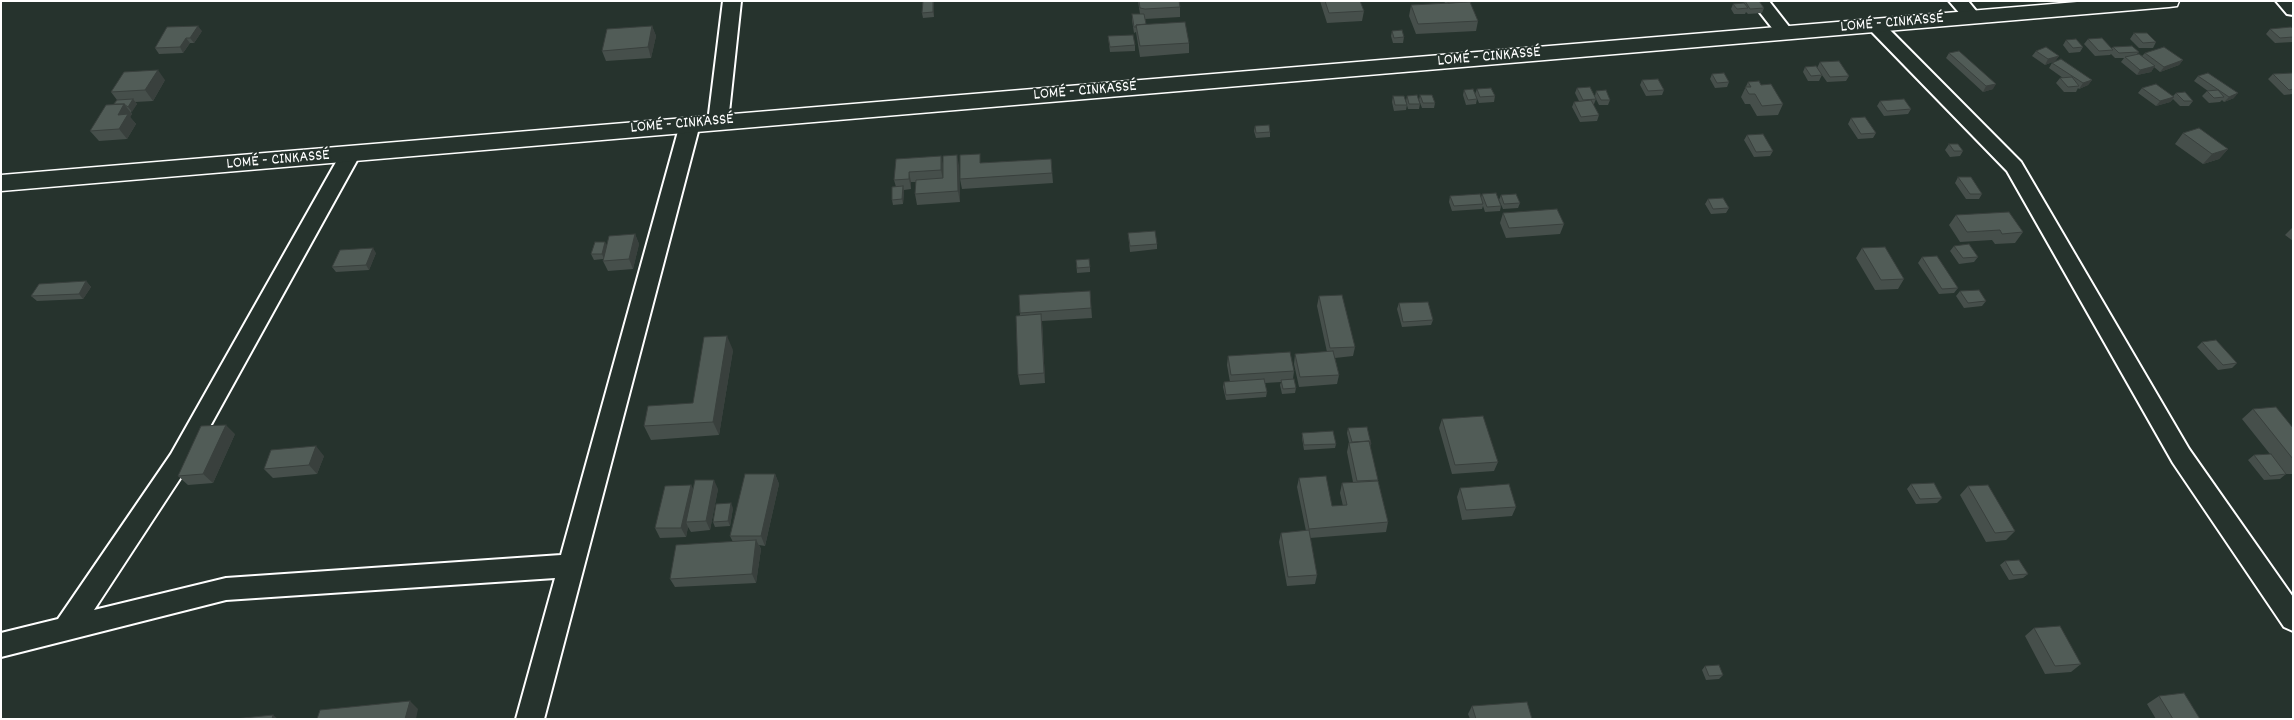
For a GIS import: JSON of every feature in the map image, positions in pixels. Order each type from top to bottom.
[{"type":"highway","name":"LOMÉ - CINKASSÉ","points":[[1,183],[1876,26],[1965,9],[2169,1]]},
{"type":"street","points":[[718,122],[732,1]]},
{"type":"street","points":[[1760,1],[1785,33]]},
{"type":"street","points":[[2285,1],[2293,10]]},
{"type":"street","points":[[1876,26],[2014,167],[2180,456],[2293,618]]},
{"type":"street","points":[[530,719],[690,124]]},
{"type":"street","points":[[67,628],[179,461],[350,155]]},
{"type":"street","points":[[1,644],[226,589],[571,566]]},
{"type":"building","points":[[923,1],[933,1],[933,12],[922,13]]},
{"type":"building","points":[[1139,1],[1179,1],[1180,7],[1145,9],[1140,8]]},
{"type":"building","points":[[1325,1],[1360,1],[1364,11],[1329,13]]},
{"type":"building","points":[[1448,1],[1463,1],[1463,2],[1448,3]]},
{"type":"building","points":[[1745,1],[1759,1],[1764,8],[1750,9]]},
{"type":"building","points":[[1470,2],[1478,21],[1418,24],[1411,5]]},
{"type":"building","points":[[1744,3],[1748,8],[1737,9],[1733,4]]},
{"type":"building","points":[[1132,14],[1144,14],[1146,24],[1134,27]]},
{"type":"building","points":[[1185,22],[1189,43],[1140,46],[1136,25]]},
{"type":"building","points":[[198,26],[190,38],[186,38],[180,47],[155,48],[167,27]]},
{"type":"building","points":[[652,26],[648,47],[602,51],[607,29]]},
{"type":"building","points":[[2291,27],[2293,29],[2293,37],[2280,38],[2270,29]]},
{"type":"building","points":[[1402,30],[1404,37],[1394,38],[1392,31]]},
{"type":"building","points":[[2134,33],[2147,33],[2156,42],[2143,43]]},
{"type":"building","points":[[1133,35],[1135,45],[1110,47],[1108,36]]},
{"type":"building","points":[[2102,38],[2113,50],[2099,51],[2088,39]]},
{"type":"building","points":[[2076,39],[2083,47],[2073,48],[2066,40]]},
{"type":"building","points":[[2132,46],[2139,52],[2119,53],[2113,47]]},
{"type":"building","points":[[2046,47],[2059,56],[2048,59],[2036,51]]},
{"type":"building","points":[[2164,47],[2183,60],[2164,67],[2145,53]]},
{"type":"building","points":[[1959,51],[1996,84],[1986,86],[1949,53]]},
{"type":"building","points":[[2139,54],[2155,66],[2140,70],[2125,57]]},
{"type":"building","points":[[2061,59],[2092,80],[2083,83],[2052,63]]},
{"type":"building","points":[[1839,61],[1849,76],[1830,77],[1820,62]]},
{"type":"building","points":[[1816,66],[1822,75],[1811,76],[1805,67]]},
{"type":"building","points":[[158,70],[145,90],[111,92],[124,72]]},
{"type":"building","points":[[1724,73],[1729,82],[1717,83],[1712,74]]},
{"type":"building","points":[[2208,73],[2238,93],[2229,97],[2198,76]]},
{"type":"building","points":[[2293,73],[2293,89],[2289,90],[2273,74]]},
{"type":"building","points":[[2072,77],[2079,86],[2068,87],[2060,78]]},
{"type":"building","points":[[1658,79],[1664,90],[1648,91],[1642,80]]},
{"type":"building","points":[[1759,81],[1761,85],[1771,84],[1783,104],[1762,106],[1755,94],[1749,94],[1745,87],[1751,87],[1748,82]]},
{"type":"building","points":[[2156,84],[2174,97],[2160,101],[2142,88]]},
{"type":"building","points":[[1590,87],[1596,99],[1583,100],[1577,88]]},
{"type":"building","points":[[1491,88],[1495,96],[1480,97],[1477,89]]},
{"type":"building","points":[[1473,89],[1477,99],[1468,100],[1464,90]]},
{"type":"building","points":[[1606,90],[1610,100],[1601,100],[1596,91]]},
{"type":"building","points":[[2218,90],[2224,97],[2214,98],[2207,91]]},
{"type":"building","points":[[2185,92],[2193,101],[2184,101],[2176,93]]},
{"type":"building","points":[[1417,95],[1420,104],[1409,104],[1407,96]]},
{"type":"building","points":[[1420,95],[1432,95],[1435,103],[1423,103]]},
{"type":"building","points":[[1393,96],[1404,96],[1407,105],[1395,105]]},
{"type":"building","points":[[133,99],[128,107],[124,104],[114,104],[117,100]]},
{"type":"building","points":[[1904,99],[1911,109],[1887,111],[1880,101]]},
{"type":"building","points":[[1591,100],[1599,115],[1581,117],[1574,102]]},
{"type":"building","points":[[124,104],[118,115],[128,114],[119,129],[90,131],[106,105]]},
{"type":"building","points":[[1865,117],[1876,133],[1861,134],[1851,118]]},
{"type":"building","points":[[1269,125],[1270,132],[1256,133],[1255,126]]},
{"type":"building","points":[[2199,128],[2228,149],[2212,154],[2183,133]]},
{"type":"building","points":[[1763,134],[1773,151],[1756,152],[1747,135]]},
{"type":"building","points":[[1949,144],[1958,144],[1963,151],[1954,151]]},
{"type":"building","points":[[980,154],[980,163],[1051,159],[1052,173],[960,179],[960,155]]},
{"type":"building","points":[[957,155],[958,191],[915,194],[916,180],[943,178],[943,156]]},
{"type":"building","points":[[941,156],[941,170],[909,172],[909,179],[894,180],[896,159]]},
{"type":"building","points":[[1958,177],[1971,177],[1982,194],[1970,194]]},
{"type":"building","points":[[903,186],[902,199],[892,200],[892,187]]},
{"type":"building","points":[[1496,193],[1501,206],[1487,207],[1482,194]]},
{"type":"building","points":[[1480,194],[1483,204],[1454,206],[1450,196]]},
{"type":"building","points":[[1516,194],[1520,203],[1504,204],[1501,195]]},
{"type":"building","points":[[1723,198],[1729,208],[1713,209],[1708,199]]},
{"type":"building","points":[[1557,209],[1564,224],[1509,228],[1503,213]]},
{"type":"building","points":[[2009,212],[2023,232],[2002,234],[2000,230],[1967,232],[1956,215]]},
{"type":"building","points":[[1155,231],[1157,244],[1130,246],[1128,233]]},
{"type":"building","points":[[635,234],[629,259],[603,261],[609,236]]},
{"type":"building","points":[[595,242],[605,242],[602,254],[591,254]]},
{"type":"building","points":[[1969,244],[1978,257],[1963,258],[1954,246]]},
{"type":"building","points":[[1885,247],[1904,279],[1881,280],[1862,248]]},
{"type":"building","points":[[373,248],[366,265],[332,267],[340,250]]},
{"type":"building","points":[[1937,256],[1958,288],[1942,289],[1922,257]]},
{"type":"building","points":[[1089,259],[1090,267],[1077,268],[1076,260]]},
{"type":"building","points":[[86,281],[79,294],[31,296],[39,284]]},
{"type":"building","points":[[1979,290],[1986,301],[1968,303],[1960,291]]},
{"type":"building","points":[[1090,291],[1091,308],[1020,313],[1019,295]]},
{"type":"building","points":[[1342,295],[1355,347],[1330,348],[1319,296]]},
{"type":"building","points":[[1428,302],[1433,320],[1403,322],[1399,303]]},
{"type":"building","points":[[1041,314],[1044,373],[1018,375],[1016,316]]},
{"type":"building","points":[[727,336],[713,422],[644,426],[648,406],[693,403],[704,337]]},
{"type":"building","points":[[2216,340],[2237,363],[2223,365],[2202,342]]},
{"type":"building","points":[[1333,351],[1339,375],[1300,377],[1295,354]]},
{"type":"building","points":[[1290,352],[1294,371],[1231,375],[1228,356]]},
{"type":"building","points":[[1264,379],[1267,392],[1226,395],[1224,382]]},
{"type":"building","points":[[1294,379],[1296,388],[1283,389],[1281,380]]},
{"type":"building","points":[[2276,407],[2293,428],[2293,459],[2253,409]]},
{"type":"building","points":[[1483,416],[1498,462],[1455,465],[1442,419]]},
{"type":"building","points":[[226,425],[203,474],[178,476],[201,426]]},
{"type":"building","points":[[1367,427],[1371,444],[1369,441],[1352,442],[1348,428]]},
{"type":"building","points":[[1333,431],[1336,444],[1304,445],[1302,433]]},
{"type":"building","points":[[1369,441],[1378,480],[1357,481],[1349,443]]},
{"type":"building","points":[[316,446],[309,465],[264,469],[271,450]]},
{"type":"building","points":[[2271,454],[2286,474],[2270,476],[2254,455]]},
{"type":"building","points":[[745,474],[775,474],[761,536],[730,536]]},
{"type":"building","points":[[1326,476],[1332,506],[1347,505],[1342,483],[1378,481],[1388,522],[1309,529],[1299,478]]},
{"type":"building","points":[[695,480],[714,480],[706,521],[686,522]]},
{"type":"building","points":[[1934,483],[1942,498],[1920,499],[1911,484]]},
{"type":"building","points":[[1509,484],[1516,507],[1466,510],[1460,488]]},
{"type":"building","points":[[691,485],[681,528],[655,528],[665,486]]},
{"type":"building","points":[[1988,485],[2015,531],[1995,533],[1968,486]]},
{"type":"building","points":[[731,503],[728,521],[713,522],[716,504]]},
{"type":"building","points":[[1309,530],[1317,575],[1288,577],[1281,533]]},
{"type":"building","points":[[756,540],[752,574],[670,579],[676,545]]},
{"type":"building","points":[[2019,560],[2028,574],[2013,575],[2005,561]]},
{"type":"building","points":[[2060,626],[2081,664],[2055,666],[2034,628]]},
{"type":"building","points":[[1719,665],[1723,675],[1709,676],[1705,666]]},
{"type":"building","points":[[2184,693],[2200,719],[2173,719],[2159,696]]},
{"type":"building","points":[[410,701],[405,719],[317,719],[320,710]]},
{"type":"building","points":[[1527,702],[1532,719],[1476,719],[1472,706]]},
{"type":"building","points":[[273,715],[272,719],[234,719]]}]
